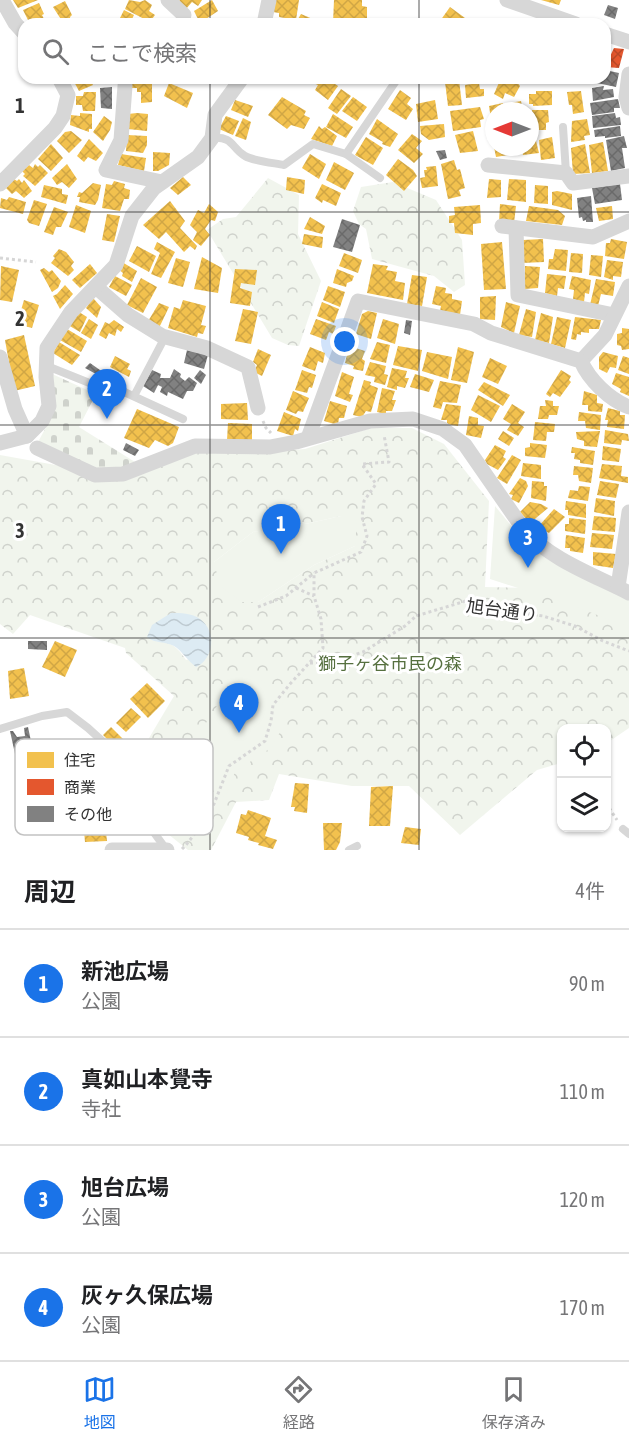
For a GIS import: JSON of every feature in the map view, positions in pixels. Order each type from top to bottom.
[{"type":"street","points":[[2,0],[18,26]]},
{"type":"street","points":[[168,0],[184,15]]},
{"type":"street","points":[[265,18],[269,0]]},
{"type":"street","points":[[507,0],[552,18]]},
{"type":"street","points":[[611,36],[629,42]]},
{"type":"street","points":[[629,74],[626,97],[629,108]]},
{"type":"street","points":[[0,184],[42,142],[63,116],[68,95],[62,84]]},
{"type":"street","points":[[0,443],[27,436],[42,421],[49,406],[47,348],[70,312],[116,265],[132,216],[154,188],[198,157],[213,138],[214,115],[237,84]]},
{"type":"street","points":[[125,86],[121,140],[106,170],[162,182]]},
{"type":"street","points":[[488,165],[566,173],[573,183],[629,176]]},
{"type":"street","points":[[614,315],[518,295],[509,227],[593,237],[629,221]]},
{"type":"street","points":[[581,361],[605,335],[629,286]]},
{"type":"street","points":[[96,287],[128,315],[165,337],[207,348],[248,367],[258,408]]},
{"type":"street","points":[[308,438],[358,301],[474,324],[491,333],[581,361]]},
{"type":"street","points":[[0,357],[15,409],[27,436]]},
{"type":"street","points":[[581,361],[586,373],[599,386],[629,407]]},
{"type":"street","points":[[38,448],[95,476],[123,474],[195,446],[270,447],[370,421],[413,420],[443,429],[465,445],[524,530],[535,542],[623,590],[629,512]]},
{"type":"street","points":[[112,850],[171,850]]},
{"type":"lane","points":[[346,154],[394,84]]},
{"type":"lane","points":[[563,127],[566,173]]},
{"type":"lane","points":[[213,138],[231,141],[246,157],[284,165],[313,144],[346,154],[380,178]]},
{"type":"lane","points":[[134,396],[165,337]]},
{"type":"lane","points":[[47,366],[97,387],[109,385],[183,419]]},
{"type":"lane","points":[[27,436],[38,448]]},
{"type":"lane","points":[[0,729],[42,716],[68,712],[99,739]]},
{"type":"lane","points":[[158,835],[171,850]]},
{"type":"path","points":[[0,258],[36,261]]},
{"type":"path","points":[[258,408],[266,428],[283,444]]},
{"type":"path","points":[[258,608],[286,596],[314,573],[361,552],[368,536],[362,517],[364,501],[376,484],[362,464],[389,462],[384,421]]},
{"type":"path","points":[[213,806],[229,766],[265,741],[273,705],[323,648],[321,619],[314,596],[314,573]]},
{"type":"path","points":[[296,588],[314,596]]},
{"type":"path","name":"旭台通り","points":[[310,663],[329,663],[363,652],[405,626],[416,616],[466,601],[554,619],[575,626],[603,641],[629,651]]},
{"type":"path","points":[[611,810],[626,831]]},
{"type":"path","points":[[171,850],[186,845],[194,835]]},
{"type":"green space","points":[[268,178],[299,195],[298,234],[321,281],[299,346],[288,345],[272,338],[207,230],[223,219],[236,217]]},
{"type":"green space","points":[[393,182],[436,200],[462,240],[465,285],[454,292],[434,276],[372,259],[366,229],[359,224],[353,211],[361,187]]},
{"type":"green space","points":[[50,373],[96,394],[79,427],[135,462],[121,472],[94,472],[38,442],[51,418]]},
{"type":"green space","name":"獅子ヶ谷市民の森","points":[[371,428],[412,428],[444,444],[489,501],[485,587],[576,589],[629,603],[629,728],[611,740],[611,724],[557,724],[557,764],[537,770],[460,835],[409,786],[352,786],[279,774],[269,800],[236,802],[211,850],[188,850],[169,835],[213,835],[213,739],[148,739],[174,696],[126,653],[125,648],[30,615],[13,634],[0,624],[0,455],[128,478],[195,452],[266,452],[305,449]],"holes":[[[341,516],[355,546],[314,565],[258,602],[214,562],[253,532]],[[147,637],[211,652],[186,660],[173,646]]]},
{"type":"green space","points":[[495,506],[518,534],[545,558],[629,599],[629,627],[568,604],[490,579]]},
{"type":"green space","points":[[341,516],[357,521],[355,546],[314,565],[258,602],[242,602],[220,586],[214,562],[253,532]]},
{"type":"green space","points":[[245,674],[263,681],[278,694],[287,719],[272,747],[235,772],[225,798],[213,790],[213,739],[194,739],[212,715],[223,694]]},
{"type":"water","points":[[171,613],[197,617],[209,630],[210,651],[207,658],[196,667],[174,646],[153,641],[147,637],[152,625]]},
{"type":"building: 住宅","points":[[13,0],[38,0],[18,8]]},
{"type":"building: 住宅","points":[[129,0],[140,2],[145,0],[152,5],[149,11],[155,15],[153,18],[142,18],[125,9]]},
{"type":"building: 住宅","points":[[180,0],[202,0],[198,6],[192,2],[186,9],[178,2]]},
{"type":"building: 住宅","points":[[212,0],[218,11],[208,18],[198,18],[194,11]]},
{"type":"building: 住宅","points":[[275,0],[299,0],[296,18],[279,17],[279,13],[273,12]]},
{"type":"building: 住宅","points":[[334,0],[362,0],[362,6],[367,7],[367,18],[333,18]]},
{"type":"building: 住宅","points":[[541,0],[561,0],[559,5]]},
{"type":"building: 住宅","points":[[65,1],[72,15],[70,18],[60,18],[53,7]]},
{"type":"building: 住宅","points":[[39,3],[44,18],[27,18],[23,10]]},
{"type":"building: 住宅","points":[[450,7],[465,18],[442,18]]},
{"type":"building: 住宅","points":[[124,10],[134,15],[132,18],[120,18]]},
{"type":"building: 住宅","points":[[301,14],[310,18],[299,18]]},
{"type":"building: 住宅","points":[[75,84],[93,85],[79,91]]},
{"type":"building: 住宅","points":[[130,84],[152,84],[152,102],[141,103],[141,92],[137,92],[137,88],[130,88]]},
{"type":"building: 住宅","points":[[169,84],[193,93],[187,108],[164,96]]},
{"type":"building: 住宅","points":[[316,84],[338,86],[328,100],[315,90],[318,85]]},
{"type":"building: 住宅","points":[[445,84],[459,84],[462,105],[448,106]]},
{"type":"building: 住宅","points":[[479,84],[480,89],[484,89],[484,96],[466,98],[465,85]]},
{"type":"building: 住宅","points":[[498,84],[518,84],[520,86],[514,97],[505,93],[503,99],[494,94]]},
{"type":"building: 住宅","points":[[341,89],[351,96],[337,114],[328,108]]},
{"type":"building: 住宅","points":[[400,90],[411,98],[407,104],[413,109],[406,120],[388,109]]},
{"type":"building: 住宅","points":[[536,91],[552,91],[552,105],[539,106],[539,102],[529,102],[529,94],[536,94]]},
{"type":"building: 住宅","points":[[581,91],[584,112],[573,114],[567,92]]},
{"type":"building: 住宅","points":[[84,92],[96,92],[95,111],[83,111],[82,105],[76,105],[76,96],[83,96]]},
{"type":"building: 住宅","points":[[282,97],[306,111],[304,115],[310,118],[304,129],[291,125],[287,129],[268,115]]},
{"type":"building: 住宅","points":[[353,97],[367,107],[357,121],[342,111]]},
{"type":"building: 住宅","points":[[235,100],[253,106],[248,117],[231,110]]},
{"type":"building: 住宅","points":[[435,100],[438,119],[418,122],[416,104]]},
{"type":"building: 住宅","points":[[480,107],[484,119],[480,120],[481,127],[453,131],[450,111]]},
{"type":"building: 住宅","points":[[539,110],[548,110],[549,122],[546,123],[546,130],[539,130]]},
{"type":"building: 住宅","points":[[80,113],[92,114],[92,129],[89,129],[89,132],[70,125],[71,115],[80,116]]},
{"type":"building: 住宅","points":[[128,114],[148,114],[147,131],[128,129]]},
{"type":"building: 住宅","points":[[333,114],[353,127],[346,138],[326,127]]},
{"type":"building: 住宅","points":[[104,116],[112,122],[103,141],[93,132]]},
{"type":"building: 住宅","points":[[226,116],[239,121],[233,135],[219,129]]},
{"type":"building: 住宅","points":[[243,118],[251,122],[246,140],[235,136]]},
{"type":"building: 住宅","points":[[377,119],[398,134],[390,147],[369,134]]},
{"type":"building: 住宅","points":[[587,119],[590,135],[584,136],[585,140],[571,142],[572,121]]},
{"type":"building: 住宅","points":[[444,124],[445,137],[429,140],[421,134],[420,126]]},
{"type":"building: 住宅","points":[[319,126],[322,129],[325,127],[337,136],[332,146],[311,139]]},
{"type":"building: 住宅","points":[[71,131],[82,140],[69,153],[57,141],[65,132]]},
{"type":"building: 住宅","points":[[473,131],[478,151],[460,153],[455,135]]},
{"type":"building: 住宅","points":[[412,134],[422,141],[416,148],[423,154],[414,163],[398,150]]},
{"type":"building: 住宅","points":[[127,135],[147,136],[147,145],[143,153],[126,151]]},
{"type":"building: 住宅","points":[[366,137],[383,148],[373,165],[355,155]]},
{"type":"building: 住宅","points":[[552,137],[555,158],[541,160],[539,140]]},
{"type":"building: 住宅","points":[[89,139],[103,153],[96,161],[88,157],[84,162],[77,156]]},
{"type":"building: 住宅","points":[[603,142],[608,171],[592,173],[589,145]]},
{"type":"building: 住宅","points":[[51,144],[63,158],[51,171],[38,159]]},
{"type":"building: 住宅","points":[[585,144],[590,173],[573,174],[571,148]]},
{"type":"building: 住宅","points":[[153,152],[170,153],[169,165],[153,171]]},
{"type":"building: 住宅","points":[[121,154],[146,158],[144,171],[118,165]]},
{"type":"building: 住宅","points":[[310,154],[326,164],[319,179],[302,168]]},
{"type":"building: 住宅","points":[[398,159],[413,170],[417,176],[404,191],[386,175]]},
{"type":"building: 住宅","points":[[454,160],[457,170],[460,169],[465,188],[459,190],[461,196],[448,199],[441,164]]},
{"type":"building: 住宅","points":[[334,162],[354,173],[345,190],[326,180]]},
{"type":"building: 住宅","points":[[35,164],[38,167],[40,165],[48,173],[35,186],[23,176],[25,174],[22,171],[29,165],[33,168]]},
{"type":"building: 住宅","points":[[67,164],[77,179],[69,188],[62,182],[57,185],[52,178]]},
{"type":"building: 住宅","points":[[436,166],[438,186],[422,188],[420,178],[425,177],[424,170],[427,170],[426,167]]},
{"type":"building: 住宅","points":[[183,177],[191,185],[178,195],[170,188]]},
{"type":"building: 住宅","points":[[287,177],[305,180],[304,194],[286,190]]},
{"type":"building: 住宅","points":[[14,179],[17,181],[19,179],[22,183],[24,180],[32,191],[24,198],[16,191],[12,194],[6,188]]},
{"type":"building: 住宅","points":[[489,179],[501,180],[501,197],[487,198]]},
{"type":"building: 住宅","points":[[509,179],[526,180],[526,202],[507,200]]},
{"type":"building: 住宅","points":[[114,181],[125,184],[124,188],[130,190],[129,199],[124,199],[120,211],[102,208],[106,184],[112,185]]},
{"type":"building: 住宅","points":[[93,183],[101,185],[95,205],[79,202],[80,197],[77,197],[79,192],[82,193]]},
{"type":"building: 住宅","points":[[322,184],[341,193],[336,206],[323,200],[322,203],[315,198]]},
{"type":"building: 住宅","points":[[44,185],[62,189],[62,194],[68,195],[66,204],[41,197]]},
{"type":"building: 住宅","points":[[535,185],[548,186],[548,204],[534,203]]},
{"type":"building: 住宅","points":[[552,192],[572,194],[572,210],[552,205]]},
{"type":"building: 住宅","points":[[9,197],[26,202],[23,214],[0,208],[1,198],[7,200]]},
{"type":"building: 住宅","points":[[34,200],[47,204],[39,226],[27,220]]},
{"type":"building: 住宅","points":[[170,201],[185,221],[180,228],[197,246],[195,250],[190,246],[184,252],[166,232],[159,239],[143,225]]},
{"type":"building: 住宅","points":[[209,204],[218,212],[215,221],[211,220],[205,229],[210,235],[201,246],[193,240],[197,232],[190,225],[198,210],[204,213]]},
{"type":"building: 住宅","points":[[500,204],[516,206],[514,223],[499,222]]},
{"type":"building: 住宅","points":[[76,205],[91,211],[85,233],[69,227]]},
{"type":"building: 住宅","points":[[480,205],[481,223],[473,224],[473,235],[455,233],[454,223],[449,223],[449,216],[455,215],[454,207]]},
{"type":"building: 住宅","points":[[529,206],[558,210],[565,216],[562,225],[526,221]]},
{"type":"building: 住宅","points":[[612,206],[613,219],[599,221],[596,208]]},
{"type":"building: 住宅","points":[[54,207],[68,212],[61,227],[56,227],[53,235],[44,232]]},
{"type":"building: 住宅","points":[[107,214],[120,216],[114,242],[102,240]]},
{"type":"building: 住宅","points":[[310,217],[325,226],[322,234],[304,229]]},
{"type":"building: 住宅","points":[[304,234],[323,237],[322,248],[302,244]]},
{"type":"building: 住宅","points":[[543,239],[544,262],[522,263],[523,240]]},
{"type":"building: 住宅","points":[[611,239],[627,242],[624,259],[605,256],[606,243],[610,243]]},
{"type":"building: 住宅","points":[[157,242],[175,252],[161,278],[151,274],[160,253],[154,249]]},
{"type":"building: 住宅","points":[[502,242],[506,289],[484,290],[481,244]]},
{"type":"building: 住宅","points":[[137,246],[156,256],[149,272],[129,261]]},
{"type":"building: 住宅","points":[[59,249],[66,252],[74,262],[71,266],[74,270],[68,276],[51,263]]},
{"type":"building: 住宅","points":[[555,249],[568,250],[566,271],[548,269],[549,259],[553,259]]},
{"type":"building: 住宅","points":[[344,253],[362,260],[358,273],[339,266]]},
{"type":"building: 住宅","points":[[571,253],[583,254],[582,273],[569,272]]},
{"type":"building: 住宅","points":[[591,255],[603,256],[601,277],[589,275]]},
{"type":"building: 住宅","points":[[202,257],[222,268],[218,293],[194,289]]},
{"type":"building: 住宅","points":[[176,258],[190,262],[183,287],[168,283]]},
{"type":"building: 住宅","points":[[607,260],[623,262],[621,277],[613,276],[613,280],[604,277]]},
{"type":"building: 住宅","points":[[122,262],[137,271],[132,282],[122,276],[123,273],[118,269]]},
{"type":"building: 住宅","points":[[90,264],[97,273],[80,288],[72,280]]},
{"type":"building: 住宅","points":[[373,264],[388,266],[386,270],[397,272],[395,281],[405,283],[403,300],[367,293]]},
{"type":"building: 住宅","points":[[1,266],[19,270],[12,302],[0,300]]},
{"type":"building: 住宅","points":[[525,266],[540,267],[538,288],[524,289]]},
{"type":"building: 住宅","points":[[44,268],[49,272],[52,270],[61,281],[58,288],[52,292],[40,270]]},
{"type":"building: 住宅","points":[[235,269],[257,270],[255,285],[241,283],[240,288],[252,292],[250,306],[230,303]]},
{"type":"building: 住宅","points":[[337,269],[354,276],[346,287],[333,283]]},
{"type":"building: 住宅","points":[[547,274],[566,276],[564,289],[558,288],[557,296],[545,293]]},
{"type":"building: 住宅","points":[[412,275],[427,277],[422,306],[407,304]]},
{"type":"building: 住宅","points":[[115,276],[132,285],[126,296],[109,287]]},
{"type":"building: 住宅","points":[[572,276],[591,280],[589,294],[585,293],[584,302],[573,299],[574,290],[569,289]]},
{"type":"building: 住宅","points":[[141,278],[157,287],[143,313],[127,305]]},
{"type":"building: 住宅","points":[[596,279],[615,282],[613,296],[601,294],[598,306],[590,305]]},
{"type":"building: 住宅","points":[[65,285],[73,294],[60,309],[53,296]]},
{"type":"building: 住宅","points":[[328,286],[345,292],[340,307],[323,300]]},
{"type":"building: 住宅","points":[[436,286],[446,288],[445,293],[452,294],[452,299],[462,301],[460,315],[440,311],[441,306],[432,304]]},
{"type":"building: 住宅","points":[[496,296],[495,320],[480,319],[480,297]]},
{"type":"building: 住宅","points":[[93,298],[101,307],[97,318],[86,308]]},
{"type":"building: 住宅","points":[[24,300],[39,305],[32,328],[17,324]]},
{"type":"building: 住宅","points":[[183,300],[206,306],[201,325],[206,326],[203,334],[198,333],[197,337],[168,328],[174,307],[180,309]]},
{"type":"building: 住宅","points":[[322,302],[339,309],[334,323],[317,316]]},
{"type":"building: 住宅","points":[[506,302],[520,306],[514,333],[501,327]]},
{"type":"building: 住宅","points":[[159,303],[169,307],[158,330],[147,323]]},
{"type":"building: 住宅","points":[[243,309],[258,312],[251,344],[235,341]]},
{"type":"building: 住宅","points":[[526,309],[536,312],[532,337],[519,335]]},
{"type":"building: 住宅","points":[[368,311],[377,313],[371,339],[356,334],[362,314]]},
{"type":"building: 住宅","points":[[79,312],[87,317],[80,332],[68,325]]},
{"type":"building: 住宅","points":[[541,313],[553,317],[549,343],[535,340]]},
{"type":"building: 住宅","points":[[557,317],[571,320],[565,348],[551,344]]},
{"type":"building: 住宅","points":[[575,317],[601,320],[599,329],[589,329],[589,333],[581,332],[581,335],[577,334],[576,340],[571,339]]},
{"type":"building: 住宅","points":[[89,319],[98,325],[91,339],[81,333]]},
{"type":"building: 住宅","points":[[316,319],[336,326],[333,334],[329,332],[326,340],[310,334]]},
{"type":"building: 住宅","points":[[383,319],[399,324],[395,344],[377,338]]},
{"type":"building: 住宅","points":[[114,320],[124,327],[121,332],[117,329],[115,336],[109,333],[106,339],[99,335],[105,322],[109,324]]},
{"type":"building: 住宅","points":[[622,328],[629,329],[629,349],[622,350],[621,346],[617,345],[617,334],[622,333]]},
{"type":"building: 住宅","points":[[67,329],[87,341],[81,352],[60,340]]},
{"type":"building: 住宅","points":[[24,335],[35,386],[14,391],[5,340]]},
{"type":"building: 住宅","points":[[59,342],[80,355],[72,365],[53,353]]},
{"type":"building: 住宅","points":[[377,342],[390,345],[386,363],[370,359]]},
{"type":"building: 住宅","points":[[349,346],[365,351],[362,359],[365,361],[363,371],[353,369],[354,366],[345,363]]},
{"type":"building: 住宅","points":[[398,346],[422,350],[418,371],[393,365]]},
{"type":"building: 住宅","points":[[310,347],[325,353],[323,363],[318,361],[315,371],[302,366]]},
{"type":"building: 住宅","points":[[458,347],[474,352],[467,383],[451,380]]},
{"type":"building: 住宅","points":[[258,349],[271,355],[262,376],[254,372],[257,365],[253,362]]},
{"type":"building: 住宅","points":[[427,352],[452,357],[448,379],[422,371]]},
{"type":"building: 住宅","points":[[603,352],[618,356],[616,368],[610,367],[607,373],[599,369],[599,357]]},
{"type":"building: 住宅","points":[[115,356],[130,364],[127,369],[131,371],[129,377],[110,367]]},
{"type":"building: 住宅","points":[[623,356],[629,358],[629,374],[618,370]]},
{"type":"building: 住宅","points":[[490,358],[507,366],[498,384],[482,377]]},
{"type":"building: 住宅","points":[[370,362],[386,366],[384,374],[388,375],[385,385],[374,382],[375,377],[365,375]]},
{"type":"building: 住宅","points":[[392,368],[407,371],[405,378],[409,378],[405,388],[397,386],[397,390],[387,387]]},
{"type":"building: 住宅","points":[[302,370],[316,375],[312,388],[309,387],[307,393],[295,390]]},
{"type":"building: 住宅","points":[[561,370],[571,376],[569,380],[571,382],[560,397],[553,393],[550,397],[546,394]]},
{"type":"building: 住宅","points":[[342,372],[354,377],[349,394],[353,395],[350,402],[335,396]]},
{"type":"building: 住宅","points":[[616,373],[629,377],[629,396],[620,392],[621,389],[612,384]]},
{"type":"building: 住宅","points":[[415,374],[434,380],[429,392],[410,387]]},
{"type":"building: 住宅","points":[[364,380],[378,388],[371,412],[366,411],[362,417],[353,415]]},
{"type":"building: 住宅","points":[[440,381],[461,385],[457,403],[443,402],[441,409],[433,407]]},
{"type":"building: 住宅","points":[[484,382],[510,395],[503,406],[478,390]]},
{"type":"building: 住宅","points":[[382,388],[395,391],[392,400],[396,400],[392,411],[386,411],[386,414],[377,412]]},
{"type":"building: 住宅","points":[[293,391],[309,398],[303,412],[298,411],[296,414],[286,410]]},
{"type":"building: 住宅","points":[[584,391],[597,395],[597,403],[603,404],[602,412],[588,411],[588,405],[582,405]]},
{"type":"building: 住宅","points":[[478,395],[500,406],[491,422],[471,410]]},
{"type":"building: 住宅","points":[[545,400],[553,401],[553,406],[559,406],[557,415],[549,415],[548,419],[538,419],[540,406],[546,406]]},
{"type":"building: 住宅","points":[[330,401],[347,406],[344,418],[339,418],[338,425],[324,421]]},
{"type":"building: 住宅","points":[[247,403],[248,420],[221,419],[221,404]]},
{"type":"building: 住宅","points":[[446,404],[461,406],[458,426],[447,424],[447,420],[441,420]]},
{"type":"building: 住宅","points":[[512,404],[525,412],[518,423],[524,427],[518,436],[507,430],[511,424],[503,419]]},
{"type":"building: 住宅","points":[[608,408],[620,411],[620,415],[625,415],[624,429],[607,427],[608,420],[605,420]]},
{"type":"building: 住宅","points":[[137,409],[179,427],[173,443],[168,446],[155,440],[149,448],[124,438]]},
{"type":"building: 住宅","points":[[284,412],[301,419],[298,431],[295,429],[293,436],[277,431]]},
{"type":"building: 住宅","points":[[579,412],[601,415],[600,430],[586,428],[585,421],[578,421]]},
{"type":"building: 住宅","points":[[469,416],[478,418],[478,425],[484,426],[481,438],[466,435]]},
{"type":"building: 住宅","points":[[535,422],[555,424],[554,432],[547,432],[546,441],[533,440]]},
{"type":"building: 住宅","points":[[228,423],[252,424],[252,441],[227,440]]},
{"type":"building: 住宅","points":[[605,430],[628,434],[629,441],[622,440],[621,445],[604,443]]},
{"type":"building: 住宅","points":[[503,431],[514,438],[509,446],[498,439]]},
{"type":"building: 住宅","points":[[600,431],[597,447],[584,446],[584,441],[577,439],[576,432]]},
{"type":"building: 住宅","points":[[530,443],[547,445],[545,458],[525,456],[525,448],[530,447]]},
{"type":"building: 住宅","points":[[495,445],[506,451],[503,457],[506,459],[498,470],[487,464],[485,460]]},
{"type":"building: 住宅","points":[[603,446],[621,449],[619,462],[602,460]]},
{"type":"building: 住宅","points":[[572,447],[595,451],[593,465],[580,463],[580,460],[574,459],[575,453],[571,453]]},
{"type":"building: 住宅","points":[[512,455],[521,460],[507,484],[497,478]]},
{"type":"building: 住宅","points":[[523,463],[541,465],[541,479],[521,476]]},
{"type":"building: 住宅","points":[[602,464],[622,466],[621,476],[628,477],[628,483],[599,478]]},
{"type":"building: 住宅","points":[[574,466],[593,468],[591,483],[579,481],[578,475],[573,475]]},
{"type":"building: 住宅","points":[[520,478],[526,481],[528,486],[519,503],[511,499],[513,495],[509,494]]},
{"type":"building: 住宅","points":[[532,481],[544,482],[544,486],[547,486],[546,501],[531,498]]},
{"type":"building: 住宅","points":[[600,481],[619,484],[616,498],[597,495]]},
{"type":"building: 住宅","points":[[579,486],[590,487],[588,501],[568,498],[570,490],[578,491]]},
{"type":"building: 住宅","points":[[596,498],[615,501],[614,516],[594,512]]},
{"type":"building: 住宅","points":[[566,501],[586,504],[586,518],[568,515],[568,510],[565,510]]},
{"type":"building: 住宅","points":[[530,502],[548,508],[530,523],[520,512]]},
{"type":"building: 住宅","points":[[554,509],[565,517],[549,533],[538,527]]},
{"type":"building: 住宅","points":[[594,516],[616,518],[615,532],[592,530]]},
{"type":"building: 住宅","points":[[569,518],[586,520],[585,534],[565,531],[565,524],[569,524]]},
{"type":"building: 住宅","points":[[592,533],[614,535],[612,549],[590,547]]},
{"type":"building: 住宅","points":[[566,535],[585,538],[583,553],[565,548]]},
{"type":"building: 住宅","points":[[593,552],[616,554],[613,568],[593,565]]},
{"type":"building: 住宅","points":[[55,641],[77,650],[65,677],[42,667]]},
{"type":"building: 住宅","points":[[24,668],[29,696],[10,699],[8,671]]},
{"type":"building: 住宅","points":[[147,683],[165,701],[148,718],[130,699]]},
{"type":"building: 住宅","points":[[131,708],[141,717],[126,732],[116,723]]},
{"type":"building: 住宅","points":[[111,727],[123,739],[107,739],[103,735]]},
{"type":"building: 住宅","points":[[295,783],[309,784],[307,813],[294,811],[295,807],[291,807]]},
{"type":"building: 住宅","points":[[393,786],[390,826],[369,826],[371,787]]},
{"type":"building: 住宅","points":[[248,810],[271,818],[265,836],[277,840],[273,849],[258,845],[259,843],[248,840],[249,837],[236,833],[241,814],[246,815]]},
{"type":"building: 住宅","points":[[323,823],[342,823],[340,842],[336,850],[324,850]]},
{"type":"building: 住宅","points":[[405,827],[421,829],[419,845],[401,843]]},
{"type":"building: 住宅","points":[[84,835],[106,835],[107,841],[85,842]]},
{"type":"building: 商業","points":[[614,48],[624,49],[619,68],[611,67],[611,54]]},
{"type":"building: その他","points":[[608,5],[618,8],[615,19],[604,15]]},
{"type":"building: その他","points":[[611,71],[619,73],[616,87],[602,84],[611,84]]},
{"type":"building: その他","points":[[604,86],[603,90],[613,89],[614,97],[593,101],[592,88]]},
{"type":"building: その他","points":[[112,87],[112,109],[101,108],[100,88]]},
{"type":"building: その他","points":[[618,99],[620,108],[614,108],[614,112],[592,115],[590,103]]},
{"type":"building: その他","points":[[615,113],[616,118],[620,117],[621,125],[593,128],[592,116]]},
{"type":"building: その他","points":[[620,126],[621,136],[595,137],[594,130]]},
{"type":"building: その他","points":[[624,136],[627,148],[622,148],[625,168],[611,171],[606,140]]},
{"type":"building: その他","points":[[445,150],[447,158],[440,160],[436,151]]},
{"type":"building: その他","points":[[620,184],[622,200],[595,204],[592,188]]},
{"type":"building: その他","points":[[591,196],[593,222],[586,222],[582,217],[579,218],[577,198]]},
{"type":"building: その他","points":[[342,219],[360,225],[352,252],[333,247]]},
{"type":"building: その他","points":[[406,320],[412,321],[410,335],[404,333]]},
{"type":"building: その他","points":[[187,350],[208,355],[204,369],[184,363]]},
{"type":"building: その他","points":[[90,363],[107,375],[105,379],[85,368]]},
{"type":"building: その他","points":[[174,369],[185,381],[189,377],[197,383],[193,391],[187,391],[183,399],[168,392],[167,396],[160,392],[162,387],[158,385],[154,393],[143,386],[152,370],[161,374],[160,378],[170,378]]},
{"type":"building: その他","points":[[200,370],[206,375],[201,384],[194,378]]},
{"type":"building: その他","points":[[126,443],[139,450],[135,456],[123,450]]},
{"type":"building: その他","points":[[28,641],[47,641],[47,650],[28,649]]},
{"type":"building: その他","points":[[28,727],[31,739],[15,739],[15,754],[10,731],[13,731],[17,737],[25,736],[24,728]]},
{"type":"place","name":"真如山本覺寺","points":[[107,419]]},
{"type":"place","name":"新池広場","points":[[281,554]]},
{"type":"place","name":"旭台広場","points":[[528,568]]},
{"type":"place","name":"灰ヶ久保広場","points":[[239,733]]}]
